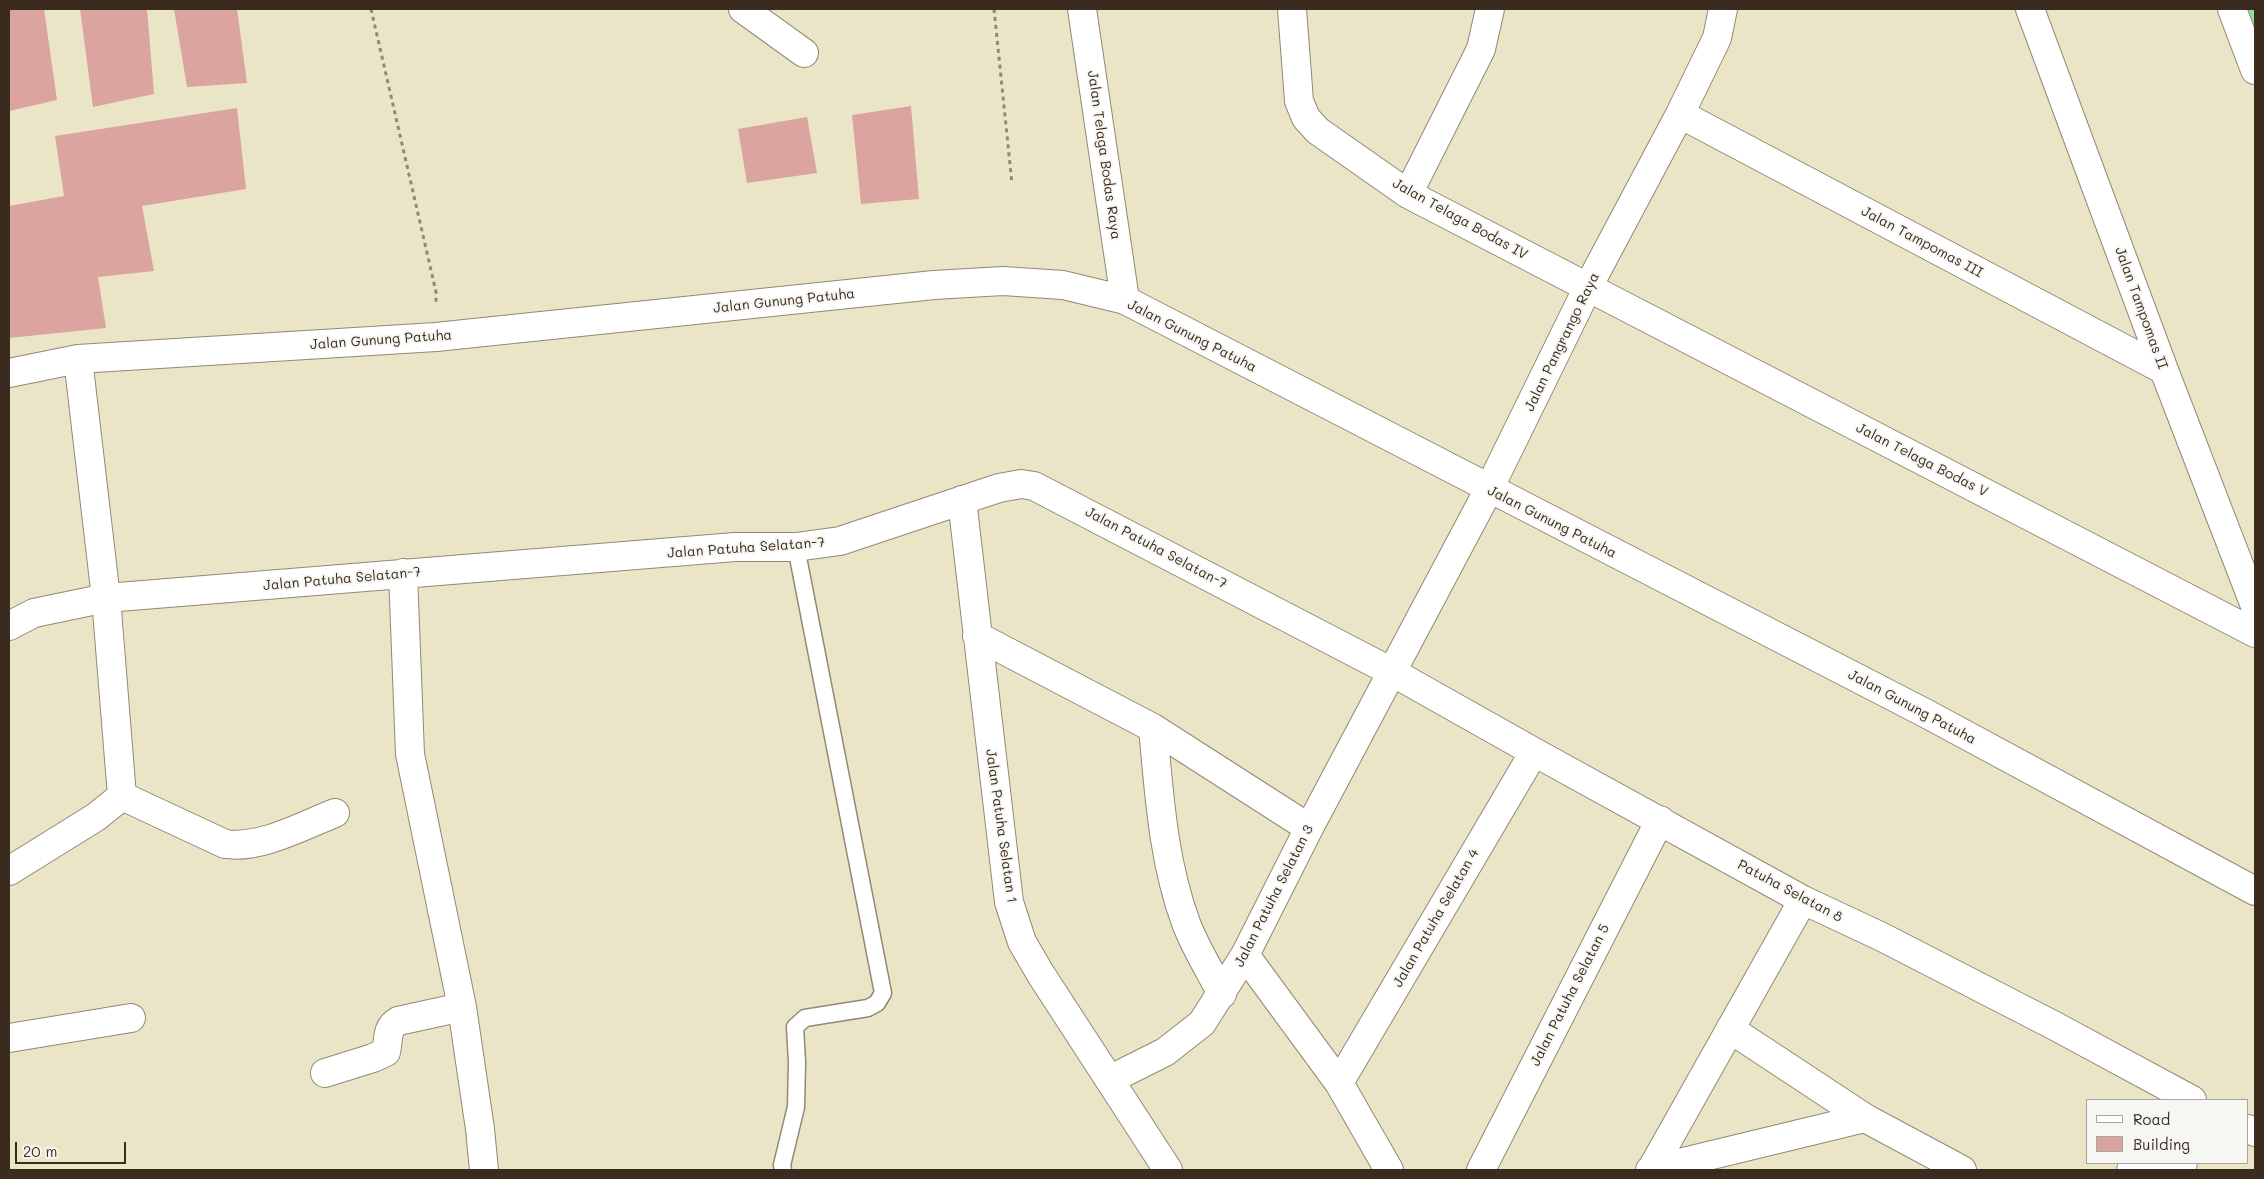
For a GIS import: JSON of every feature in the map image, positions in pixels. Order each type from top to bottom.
[{"type":"street","points":[[743,9],[804,52]]},
{"type":"street","name":"Jalan Telaga Bodas Raya","points":[[1082,9],[1125,300]]},
{"type":"street","name":"Jalan Telaga Bodas IV","points":[[1292,9],[1299,101],[1306,118],[1318,131],[1408,194],[1588,287]]},
{"type":"street","points":[[1408,194],[1481,49],[1490,9]]},
{"type":"street","name":"Jalan Pangrango Raya","points":[[1392,672],[1489,490],[1588,287],[1718,38],[1723,9]]},
{"type":"street","name":"Jalan Tampomas II","points":[[2030,9],[2164,370],[2255,606]]},
{"type":"street","points":[[2232,9],[2255,70]]},
{"type":"street","name":"Jalan Tampomas III","points":[[1680,114],[2164,370]]},
{"type":"street","name":"Jalan Gunung Patuha","points":[[9,374],[78,359],[436,337],[934,285],[1003,282],[1063,286],[1125,300],[1489,490],[1927,714],[2255,891]]},
{"type":"street","name":"Jalan Telaga Bodas V","points":[[1588,287],[2255,633]]},
{"type":"street","points":[[78,359],[106,598],[122,796]]},
{"type":"street","name":"Jalan Patuha Selatan-7","points":[[9,626],[34,613],[106,598],[734,547],[796,547],[840,541],[962,500],[1021,484],[1041,488],[1392,672]]},
{"type":"street","name":"Jalan Patuha Selatan 1","points":[[962,500],[1010,902],[1027,949],[1168,1170]]},
{"type":"street","points":[[403,573],[410,754],[462,1007],[480,1128],[484,1170]]},
{"type":"street","points":[[977,636],[1153,728],[1309,828]]},
{"type":"street","name":"Patuha Selatan 8","points":[[1392,672],[1803,900],[1926,960],[2190,1099]]},
{"type":"street","name":"Jalan Patuha Selatan 3","points":[[1111,1079],[1165,1052],[1202,1023],[1245,955],[1309,828],[1392,672]]},
{"type":"street","points":[[1153,728],[1162,822],[1175,883],[1186,923],[1222,994]]},
{"type":"street","name":"Jalan Patuha Selatan 4","points":[[1339,1083],[1534,752]]},
{"type":"street","points":[[122,796],[226,844],[238,846],[257,843],[335,813]]},
{"type":"street","points":[[9,871],[96,817],[122,796]]},
{"type":"street","name":"Jalan Patuha Selatan 5","points":[[1481,1170],[1660,820]]},
{"type":"street","points":[[1651,1170],[1803,900]]},
{"type":"street","points":[[1245,955],[1339,1083],[1389,1170]]},
{"type":"street","points":[[325,1073],[386,1052],[388,1032],[391,1025],[398,1021],[462,1007]]},
{"type":"street","points":[[9,1038],[131,1018]]},
{"type":"street","points":[[1730,1029],[1865,1118],[1962,1170]]},
{"type":"street","points":[[1651,1170],[1865,1118]]},
{"type":"street","points":[[2131,1170],[2176,1164]]},
{"type":"lane","points":[[782,1170],[796,1107],[797,1062],[795,1027],[805,1018],[868,1008],[877,1003],[883,993],[796,547]]},
{"type":"path","points":[[371,9],[436,292],[436,337]]},
{"type":"path","points":[[994,9],[1012,184]]},
{"type":"green space","points":[[2242,9],[2255,9],[2255,44]]},
{"type":"building","points":[[9,9],[44,9],[57,100],[9,111]]},
{"type":"building","points":[[80,9],[147,9],[154,94],[93,107]]},
{"type":"building","points":[[174,9],[237,9],[247,83],[187,87]]},
{"type":"building","points":[[911,106],[919,199],[861,204],[852,115]]},
{"type":"building","points":[[237,108],[246,189],[142,206],[154,271],[98,277],[106,328],[9,338],[9,206],[64,196],[55,136]]},
{"type":"building","points":[[807,117],[817,173],[747,183],[738,129]]}]
